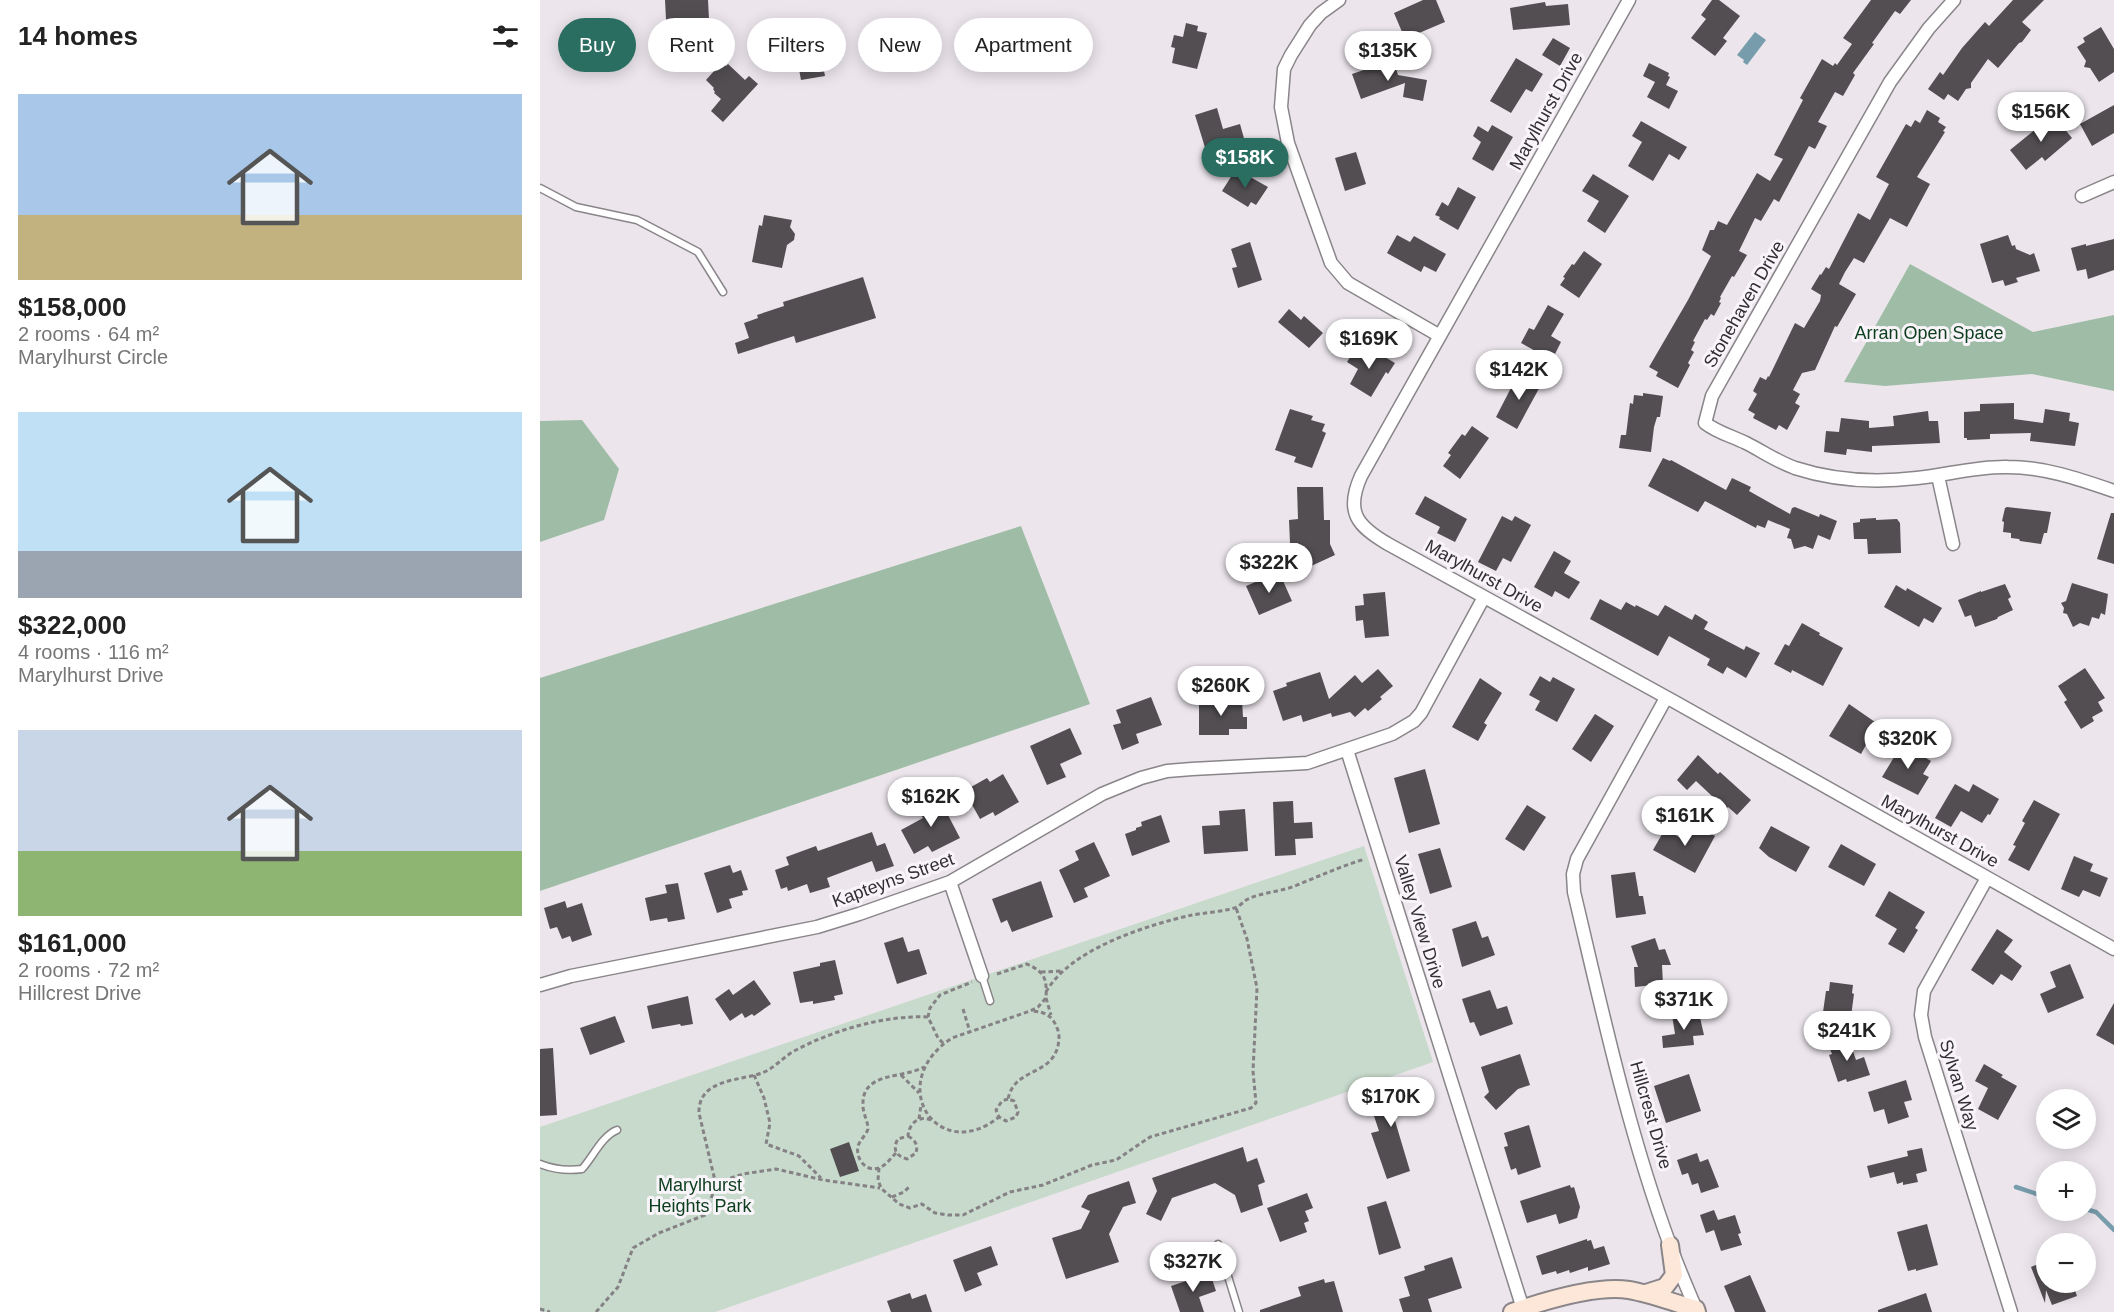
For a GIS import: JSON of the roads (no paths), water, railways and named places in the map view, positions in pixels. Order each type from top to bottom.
[{"type":"street","points":[[1340,0],[1321,13],[1310,25],[1284,69],[1281,107],[1288,143],[1336,272],[1348,283],[1440,336]]},
{"type":"street","name":"Stonehaven Drive","points":[[1954,0],[1929,28],[1890,82],[1712,396],[1705,423],[1719,433],[1736,438],[1793,467],[1832,478],[1868,482],[1938,476],[1972,469],[2006,466],[2037,468],[2072,476],[2114,491]]},
{"type":"street","name":"Marylhurst Drive","points":[[1624,1],[1361,476],[1354,498],[1354,512],[1360,524],[1369,533],[2114,949]]},
{"type":"street","points":[[2082,196],[2114,182]]},
{"type":"street","points":[[1938,476],[1953,544]]},
{"type":"street","points":[[1347,750],[1392,734],[1414,721],[1421,713],[1484,597]]},
{"type":"street","name":"Hillcrest Drive","points":[[1666,698],[1576,859],[1573,874],[1574,892],[1612,1052],[1670,1245],[1696,1310]]},
{"type":"street","name":"Kapteyns Street","points":[[540,985],[571,976],[817,927],[859,914],[950,882],[1102,794],[1141,778],[1167,771],[1192,768],[1307,763],[1347,750]]},
{"type":"street","name":"Valley View Drive","points":[[1347,750],[1519,1311]]},
{"type":"street","name":"Sylvan Way","points":[[1987,878],[1924,991],[1921,1016],[1925,1037],[2011,1312]]},
{"type":"street","points":[[950,882],[982,976]]},
{"type":"street","points":[[1645,1294],[1665,1287],[1674,1275],[1670,1245]]},
{"type":"street","points":[[1519,1311],[1601,1290],[1617,1289],[1645,1294],[1696,1310]]},
{"type":"lane","points":[[540,188],[576,207],[637,220],[698,252],[723,292]]},
{"type":"lane","points":[[982,976],[990,1001]]},
{"type":"lane","points":[[540,1164],[569,1171],[582,1168],[604,1140],[617,1130]]},
{"type":"lane","points":[[1218,1244],[1239,1312]]},
{"type":"water","points":[[1755,32],[1766,40],[1747,65],[1737,55]]},
{"type":"water","points":[[1191,671],[1205,671],[1206,700],[1191,700]]},
{"type":"waterway","points":[[2016,1187],[2036,1194]]},
{"type":"waterway","points":[[2096,1212],[2114,1230]]},
{"type":"park label","name":"Arran Open Space","points":[[1929,333]]},
{"type":"park label","name":"Marylhurst Heights Park","points":[[700,1195]]}]
